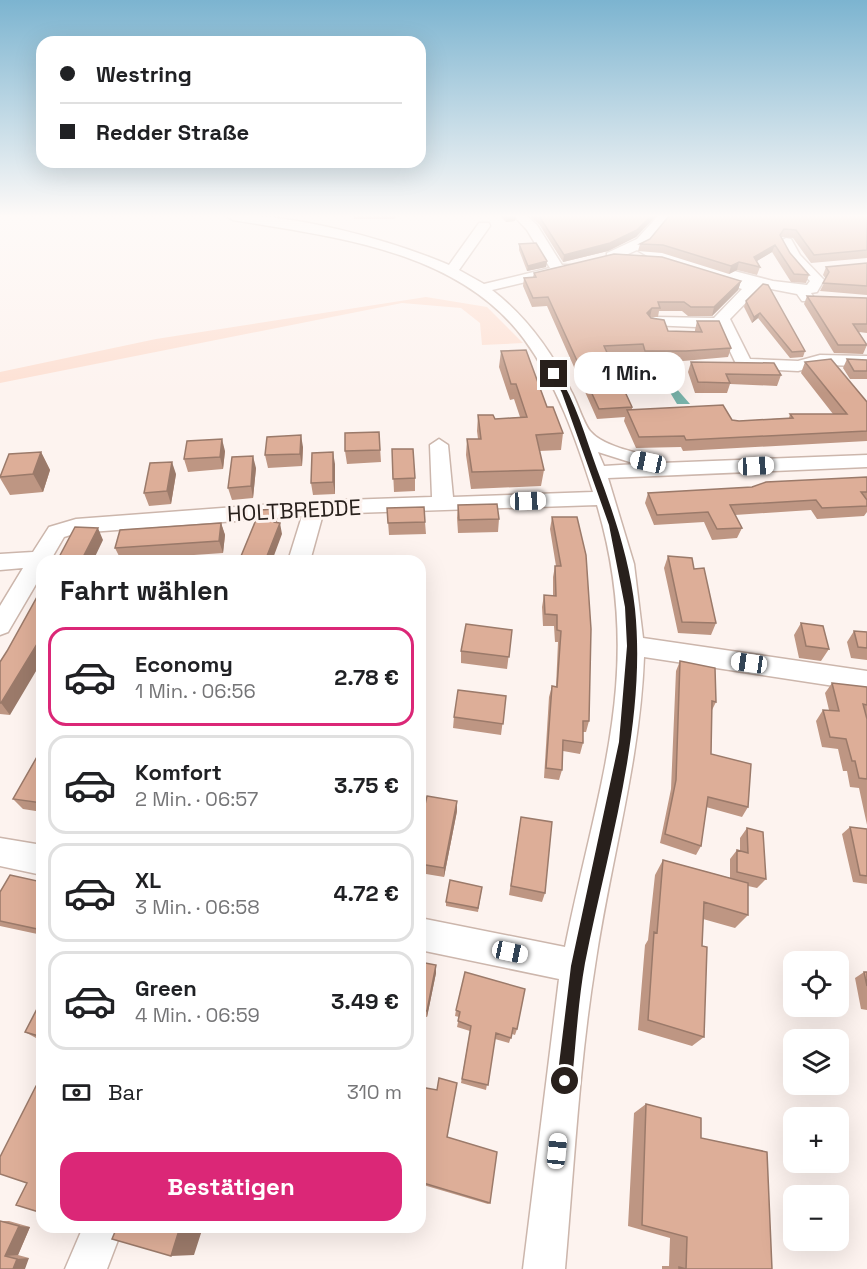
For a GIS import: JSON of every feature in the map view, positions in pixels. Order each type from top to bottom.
[{"type":"street","points":[[457,275],[481,289],[517,319],[566,393],[601,485],[620,551],[630,607],[632,646],[624,742],[616,794],[578,966],[544,1269]]},
{"type":"street","points":[[481,289],[537,275]]},
{"type":"street","points":[[720,275],[751,288],[809,296],[817,280],[812,275]]},
{"type":"street","points":[[744,364],[722,318],[751,288]]},
{"type":"street","points":[[655,322],[723,323]]},
{"type":"street","points":[[723,365],[798,366],[820,360],[867,361]]},
{"type":"street","points":[[582,435],[635,459],[690,470],[867,461]]},
{"type":"street","points":[[439,445],[443,503]]},
{"type":"street","name":"HOLTBREDDE","points":[[42,555],[56,532],[76,526],[315,508],[443,503],[601,485],[690,470]]},
{"type":"street","points":[[301,555],[315,508]]},
{"type":"street","points":[[0,562],[36,559]]},
{"type":"street","name":"HOLTBREDDE","points":[[0,626],[36,566]]},
{"type":"street","points":[[632,646],[867,681]]},
{"type":"street","points":[[0,852],[36,859]]},
{"type":"street","points":[[426,935],[578,966]]},
{"type":"street","points":[[86,1269],[101,1233]]},
{"type":"shaded area","points":[[426,297],[487,307],[523,343],[482,345],[480,323],[461,308],[402,303],[0,383],[0,372],[156,339]]},
{"type":"water","points":[[666,375],[674,377],[676,388],[690,404],[677,404],[668,389],[662,389],[661,393],[654,392],[649,382],[667,386]]},
{"type":"building","points":[[535,275],[722,275],[741,281],[714,307],[691,307],[684,302],[658,302],[660,308],[652,308],[647,313],[651,318],[664,320],[668,331],[702,332],[697,321],[719,321],[731,348],[645,351],[643,344],[604,346],[632,407],[599,409],[548,297],[533,298],[524,278],[536,277]]},
{"type":"building","points":[[827,275],[867,275],[867,286],[823,283]]},
{"type":"building","points":[[763,284],[768,285],[805,351],[792,352],[760,313],[754,317],[746,301]]},
{"type":"building","points":[[807,296],[867,298],[867,324],[853,324],[867,345],[838,345]]},
{"type":"building","points":[[526,350],[547,407],[553,407],[563,433],[536,435],[544,470],[472,472],[467,439],[481,439],[478,415],[493,415],[495,419],[527,417],[516,384],[511,384],[501,351]]},
{"type":"building","points":[[831,359],[867,402],[867,431],[686,440],[684,436],[639,437],[627,410],[723,405],[732,420],[739,421],[793,418],[790,414],[847,414],[805,362]]},
{"type":"building","points":[[847,359],[867,360],[867,371],[854,371]]},
{"type":"building","points":[[691,362],[774,363],[781,375],[726,374],[730,383],[698,382]]},
{"type":"building","points":[[379,432],[380,450],[345,451],[345,433]]},
{"type":"building","points":[[301,435],[300,454],[265,455],[267,437]]},
{"type":"building","points":[[222,439],[220,457],[184,459],[187,441]]},
{"type":"building","points":[[392,449],[413,449],[415,478],[393,479]]},
{"type":"building","points":[[41,452],[33,474],[0,477],[9,454]]},
{"type":"building","points":[[333,452],[333,482],[311,483],[312,453]]},
{"type":"building","points":[[253,456],[251,486],[228,488],[232,457]]},
{"type":"building","points":[[172,462],[167,491],[144,493],[150,463]]},
{"type":"building","points":[[867,477],[867,492],[861,492],[867,500],[867,506],[822,508],[816,500],[730,505],[742,528],[717,529],[708,512],[657,515],[648,493],[752,487],[766,482]]},
{"type":"building","points":[[497,504],[499,519],[459,520],[458,505]]},
{"type":"building","points":[[424,507],[425,522],[388,523],[387,508]]},
{"type":"building","points":[[275,509],[274,522],[280,523],[267,555],[241,555],[260,510]]},
{"type":"building","points":[[552,517],[577,517],[586,555],[591,629],[589,721],[583,721],[583,743],[563,740],[562,770],[546,768],[552,686],[557,687],[561,631],[557,630],[557,615],[545,614],[544,595],[556,596],[555,566],[561,566]]},
{"type":"building","points":[[221,523],[219,541],[115,548],[120,530]]},
{"type":"building","points":[[75,527],[98,528],[84,555],[60,555]]},
{"type":"building","points":[[668,556],[692,558],[694,569],[704,568],[716,623],[682,622]]},
{"type":"building","points":[[36,599],[36,646],[0,703],[0,662]]},
{"type":"building","points":[[801,623],[823,626],[829,649],[806,646]]},
{"type":"building","points":[[466,624],[512,630],[509,657],[461,651]]},
{"type":"building","points":[[854,631],[867,632],[867,648],[858,647]]},
{"type":"building","points":[[680,661],[715,668],[716,702],[712,701],[711,754],[751,764],[748,807],[708,797],[701,846],[665,834],[676,780]]},
{"type":"building","points":[[832,683],[867,687],[867,705],[863,704],[867,719],[867,779],[859,778],[846,739],[830,737],[823,710],[839,711]]},
{"type":"building","points":[[458,690],[506,696],[503,724],[454,717]]},
{"type":"building","points":[[36,759],[36,802],[13,799]]},
{"type":"building","points":[[427,796],[457,801],[444,868],[426,865]]},
{"type":"building","points":[[521,817],[552,822],[545,893],[511,886]]},
{"type":"building","points":[[850,827],[867,829],[867,876],[860,875]]},
{"type":"building","points":[[747,828],[763,832],[766,879],[737,872],[737,850],[748,853]]},
{"type":"building","points":[[663,860],[748,883],[748,915],[704,902],[702,946],[707,947],[704,1037],[648,1020],[654,932],[657,933]]},
{"type":"building","points":[[10,875],[36,881],[36,929],[0,921],[0,892]]},
{"type":"building","points":[[450,880],[482,887],[478,908],[446,902]]},
{"type":"building","points":[[426,963],[436,965],[426,1011]]},
{"type":"building","points":[[465,972],[525,989],[517,1029],[513,1028],[511,1038],[496,1033],[488,1085],[462,1079],[471,1026],[458,1021],[460,1012],[456,1010]]},
{"type":"building","points":[[36,1011],[36,1035],[25,1032]]},
{"type":"building","points":[[439,1078],[457,1083],[447,1137],[497,1152],[490,1203],[426,1184],[426,1088],[437,1090]]},
{"type":"building","points":[[36,1086],[36,1211],[16,1205],[27,1183],[0,1174],[0,1157]]},
{"type":"building","points":[[646,1104],[701,1118],[701,1138],[767,1152],[772,1269],[686,1269],[687,1237],[642,1225]]},
{"type":"building","points":[[0,1221],[19,1226],[5,1256],[17,1259],[13,1269],[0,1269]]},
{"type":"building","points":[[114,1233],[178,1233],[171,1256],[112,1239]]},
{"type":"route","points":[[554,374],[566,393],[597,472],[614,525],[630,607],[632,646],[624,742],[616,794],[578,966],[565,1081]]}]
